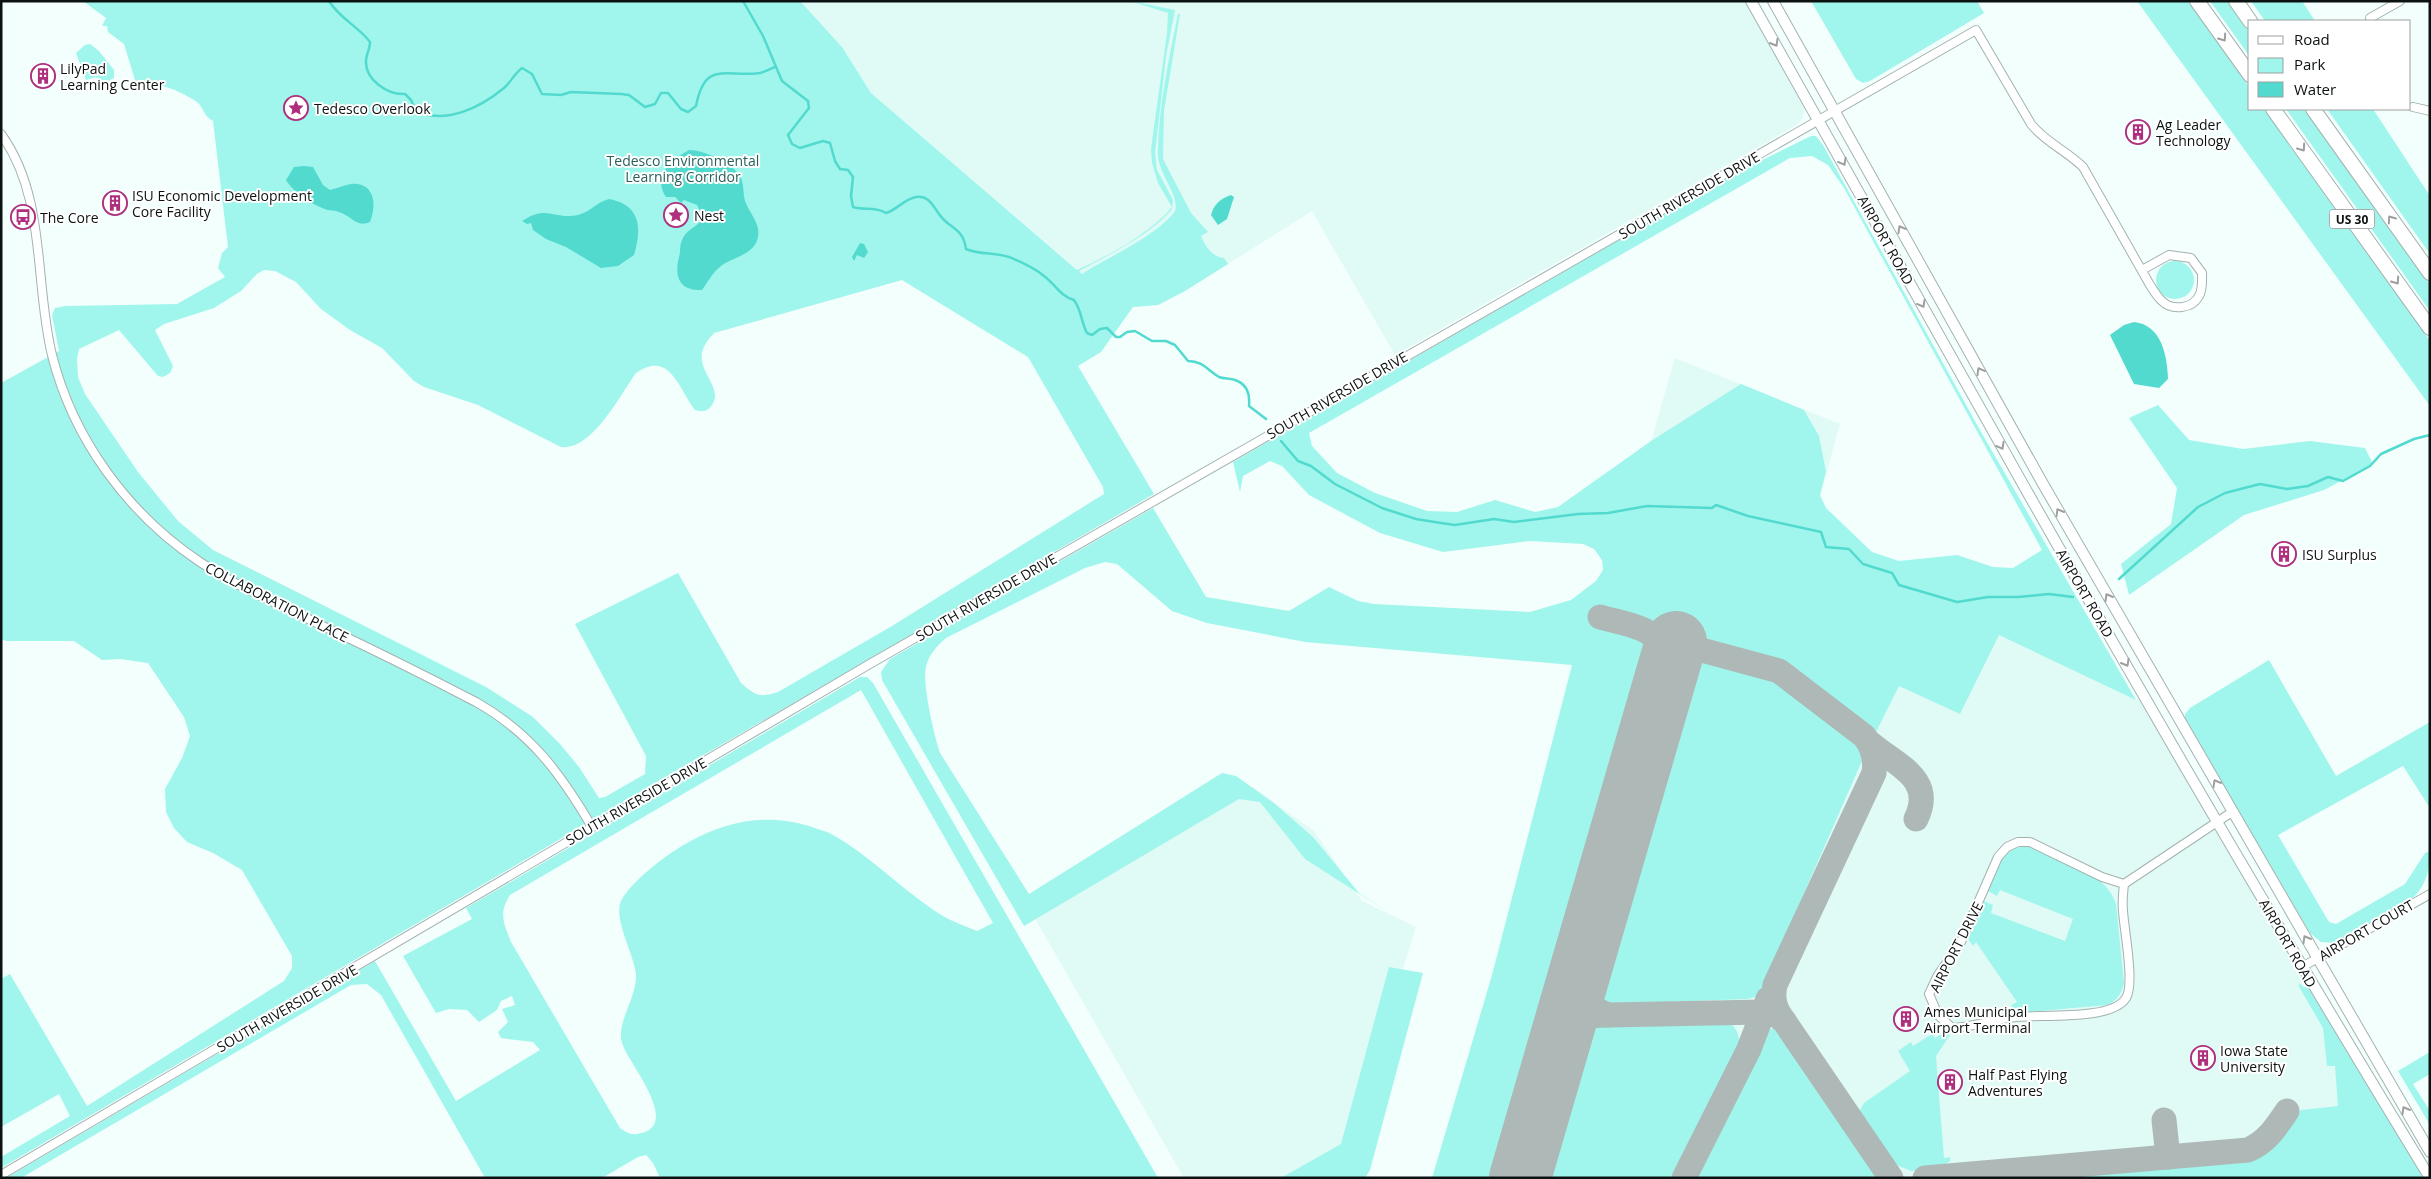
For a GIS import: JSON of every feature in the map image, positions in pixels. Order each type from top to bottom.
[{"type":"highway","points":[[2197,1],[2248,73]]},
{"type":"highway","points":[[2236,1],[2249,20]]},
{"type":"highway","name":"US 30","points":[[2275,110],[2430,328]]},
{"type":"highway","name":"US 30","points":[[2314,110],[2430,273]]},
{"type":"main road","name":"AIRPORT ROAD","points":[[1751,1],[1820,120],[2018,476],[2216,821],[2430,1178]]},
{"type":"main road","name":"AIRPORT ROAD","points":[[1773,1],[1836,110],[2043,484],[2430,1152]]},
{"type":"street","points":[[2370,18],[2400,1]]},
{"type":"street","name":"SOUTH RIVERSIDE DRIVE","points":[[1,1175],[868,665],[1976,30],[2031,124],[2040,136],[2072,157],[2083,167],[2142,270]]},
{"type":"street","points":[[2412,107],[2430,111]]},
{"type":"street","name":"COLLABORATION PLACE","points":[[1,134],[18,164],[31,201],[47,332],[61,386],[89,445],[125,495],[160,531],[215,572],[476,702],[504,719],[548,760],[568,786],[592,827]]},
{"type":"street","points":[[2169,255],[2191,258],[2202,272],[2200,296],[2186,306],[2178,308],[2163,303],[2142,270],[2169,255]]},
{"type":"street","points":[[2124,884],[2232,812]]},
{"type":"street","name":"AIRPORT DRIVE","points":[[2018,842],[2030,842],[2102,877],[2124,884],[2122,909],[2130,985],[2126,998],[2113,1009],[2097,1013],[2014,1017],[1971,1027],[1952,1028],[1938,1015],[1930,994],[1938,975],[1960,944],[1998,857],[2007,847],[2018,842]]},
{"type":"street","name":"AIRPORT COURT","points":[[2302,967],[2430,894]]},
{"type":"shaded area","points":[[800,1],[1746,1],[1805,110],[1801,121],[1793,127],[1395,355],[1312,211],[1185,291],[1158,305],[1107,295],[871,93],[842,47]]},
{"type":"shaded area","points":[[1675,358],[1840,424],[1805,549],[2097,633],[2136,700],[2140,698],[2310,991],[2424,1178],[1439,1178]]},
{"type":"shaded area","points":[[1253,787],[1314,831],[1362,901],[1416,927],[1347,1147],[1293,1178],[1184,1178],[1029,908]]},
{"type":"green space","name":"Tedesco Environmental Learning Corridor","points":[[83,1],[800,1],[842,47],[871,93],[1077,270],[1128,243],[1153,226],[1172,207],[1158,183],[1152,163],[1151,149],[1168,13],[1130,1],[1175,10],[1166,56],[1155,153],[1157,170],[1173,200],[1172,209],[1153,227],[1141,236],[1079,271],[1082,274],[1132,246],[1157,229],[1175,211],[1176,205],[1172,191],[1159,162],[1158,137],[1162,101],[1178,14],[1180,14],[1164,111],[1163,159],[1191,213],[1208,232],[1201,236],[1205,244],[1216,256],[1224,258],[1228,264],[1185,291],[1158,305],[1133,307],[1101,352],[1078,366],[1154,494],[657,782],[1,1168],[1,1157],[70,1116],[59,1094],[1,1127],[1,979],[10,974],[87,1106],[284,981],[292,968],[292,956],[242,870],[213,853],[187,842],[174,828],[166,812],[165,789],[182,758],[190,736],[184,717],[148,663],[120,659],[102,660],[74,641],[6,641],[1,639],[1,383],[59,351],[52,315],[55,308],[66,306],[177,304],[225,277],[218,268],[222,253],[228,247],[213,121],[196,102],[175,90],[155,86],[138,90],[124,44],[108,32],[107,26],[102,26],[106,18]],"holes":[[[264,270],[275,271],[296,282],[321,309],[350,330],[382,348],[414,381],[424,387],[478,405],[561,447],[572,446],[584,440],[594,431],[604,420],[636,373],[648,367],[657,366],[665,369],[672,375],[695,410],[702,411],[708,409],[715,400],[715,394],[712,383],[703,367],[702,353],[714,333],[902,280],[1028,357],[1103,487],[1104,494],[892,626],[772,694],[758,695],[741,683],[678,573],[575,624],[646,756],[645,774],[605,797],[599,798],[579,767],[560,744],[533,717],[486,687],[213,550],[178,521],[138,472],[85,394],[78,377],[77,359],[79,349],[119,330],[158,376],[163,377],[170,373],[173,366],[155,330],[164,324],[214,308],[241,291],[257,274]]]},
{"type":"green space","points":[[1811,1],[1977,1],[1984,13],[1870,81],[1863,83],[1856,79]]},
{"type":"green space","points":[[2137,1],[2188,1],[2248,85],[2248,110],[2265,110],[2430,341],[2430,406]]},
{"type":"green space","points":[[2210,1],[2228,1],[2248,29],[2248,54]]},
{"type":"green space","points":[[2251,1],[2302,1],[2314,20],[2264,20]]},
{"type":"green space","points":[[90,44],[99,51],[114,70],[114,78],[104,83],[96,77],[86,80],[76,53],[85,45]]},
{"type":"green space","points":[[2287,110],[2306,110],[2430,284],[2430,311]]},
{"type":"green space","points":[[2328,110],[2374,110],[2430,196],[2430,254]]},
{"type":"green space","points":[[1811,136],[1816,136],[1823,145],[1981,432],[2136,700],[1999,635],[1960,714],[1899,686],[1876,732],[1782,661],[1603,607],[1599,622],[1647,636],[1658,645],[1503,1178],[1432,1178],[1492,975],[1572,665],[1305,642],[1207,623],[1172,611],[1117,564],[1105,562],[1085,568],[946,638],[929,658],[926,667],[927,697],[940,753],[1029,894],[1222,773],[1236,776],[1275,804],[1313,837],[1359,893],[1391,914],[1305,859],[1260,802],[1239,799],[1024,926],[882,680],[881,672],[890,659],[1153,508],[1206,597],[1289,611],[1329,587],[1358,601],[1374,604],[1530,612],[1571,600],[1596,581],[1603,570],[1602,560],[1594,549],[1583,544],[1530,541],[1443,552],[1380,533],[1309,495],[1282,466],[1270,461],[1243,476],[1240,492],[1233,462],[1732,175]],"holes":[[[1812,156],[1828,165],[1844,188],[2042,550],[2013,568],[1993,567],[1957,555],[1899,561],[1872,552],[1826,508],[1820,495],[1826,472],[1819,436],[1804,410],[1741,384],[1651,441],[1558,507],[1535,512],[1495,500],[1457,512],[1427,511],[1375,493],[1337,473],[1312,446],[1309,433],[1790,158]]]},
{"type":"green space","points":[[2175,261],[2188,267],[2194,280],[2188,293],[2175,299],[2162,293],[2156,280],[2162,267]]},
{"type":"green space","points":[[2158,405],[2189,440],[2243,449],[2310,441],[2365,448],[2373,464],[2324,490],[2244,515],[2129,595],[2121,564],[2171,524],[2177,488],[2129,418]]},
{"type":"green space","points":[[1704,657],[1775,677],[1858,741],[1865,754],[1759,996],[1747,999],[1609,1004],[1597,1001],[1590,991],[1686,658]]},
{"type":"green space","points":[[2269,660],[2336,776],[2430,722],[2430,808],[2403,766],[2278,835],[2329,922],[2336,924],[2405,884],[2425,853],[2430,851],[2427,876],[2414,897],[2334,943],[2321,942],[2310,933],[2185,720],[2185,714],[2190,708]]},
{"type":"green space","points":[[860,677],[867,677],[873,683],[1158,1178],[660,1178],[653,1163],[646,1155],[638,1157],[602,1178],[485,1178],[381,995],[367,984],[351,985],[21,1178],[6,1178],[375,961],[456,1101],[540,1050],[533,1042],[501,1038],[498,1032],[508,1022],[502,1009],[515,1005],[512,996],[501,1001],[497,1010],[479,1022],[467,1010],[449,1009],[436,1013],[403,956],[472,919],[466,908]],"holes":[[[861,690],[993,923],[977,931],[947,918],[929,907],[875,864],[828,832],[796,823],[780,820],[749,821],[719,828],[681,846],[642,876],[626,893],[619,908],[622,927],[636,974],[633,992],[622,1027],[622,1043],[649,1093],[655,1107],[656,1120],[650,1129],[635,1134],[628,1133],[620,1128],[511,942],[504,924],[503,913],[510,895]]]},
{"type":"green space","points":[[2029,846],[2098,879],[2113,897],[2116,904],[2124,983],[2118,996],[2107,1005],[2017,1013],[2011,1005],[2017,1002],[1976,942],[1973,946],[1967,937],[1984,901],[1993,905],[1991,913],[2065,941],[2073,919],[2000,890],[1997,896],[1988,891],[1997,867],[2005,855],[2011,850]]},
{"type":"green space","points":[[1389,967],[1423,973],[1370,1170],[1365,1178],[1281,1178],[1341,1144]]},
{"type":"green space","points":[[2301,984],[2303,987],[2308,987],[2424,1178],[2004,1178],[2249,1156],[2271,1146],[2301,1110],[2338,1106],[2335,1066],[2327,1066],[2323,1028],[2298,985]]},
{"type":"green space","points":[[1712,1019],[1729,1023],[1736,1029],[1740,1047],[1675,1178],[1536,1178],[1581,1024]]},
{"type":"green space","points":[[1780,1027],[1883,1178],[1692,1178],[1766,1030]]},
{"type":"green space","points":[[1946,1031],[1950,1035],[1936,1056],[1944,1158],[1950,1157],[1950,1161],[1940,1168],[1911,1171],[1889,1160],[1861,1121],[1860,1110],[1864,1103],[1910,1071],[1898,1051],[1911,1042],[1913,1046],[1932,1034],[1935,1038]]},
{"type":"green space","points":[[2430,1052],[2430,1074],[2413,1084],[2430,1111],[2430,1125],[2398,1071]]},
{"type":"water","points":[[689,150],[702,152],[718,158],[737,172],[742,181],[745,201],[758,231],[758,237],[753,247],[721,266],[702,290],[694,290],[683,285],[677,270],[684,236],[700,222],[701,213],[697,205],[684,200],[681,203],[675,197],[666,197],[661,182],[662,176],[670,164]]},
{"type":"water","points":[[294,167],[313,167],[323,185],[330,190],[354,184],[368,189],[374,204],[370,222],[357,223],[343,214],[317,205],[299,194],[286,180]]},
{"type":"water","points":[[1231,195],[1234,197],[1227,219],[1218,225],[1211,215],[1212,211],[1218,202]]},
{"type":"water","points":[[609,199],[628,206],[633,212],[638,227],[637,245],[634,255],[618,266],[601,268],[566,247],[546,239],[533,230],[531,223],[527,224],[522,221],[531,216],[544,213],[562,216],[578,215]]},
{"type":"water","points":[[860,243],[864,244],[868,252],[864,258],[857,255],[854,261],[852,257]]},
{"type":"water","points":[[2134,322],[2143,324],[2151,329],[2161,343],[2168,379],[2159,388],[2134,384],[2110,335],[2124,325]]},
{"type":"waterway","points":[[329,1],[338,13],[370,42],[366,61],[369,74],[373,80],[385,89],[398,94],[405,94],[411,100],[416,111],[427,115],[451,115],[485,102],[504,88],[522,68],[532,74],[542,94],[561,95],[571,92],[629,95],[645,107],[655,104],[661,93],[668,93],[681,109],[688,112],[696,106],[700,91],[711,76],[727,73],[760,73],[775,67]]},
{"type":"waterway","points":[[743,1],[763,36],[782,81],[808,101],[809,108],[788,135],[792,144],[800,148],[823,141],[830,143],[835,161],[840,169],[848,170],[853,177],[851,196],[853,207],[886,213],[912,198],[920,197],[927,199],[943,219],[959,232],[966,249],[1004,255],[1023,263],[1041,273],[1061,293],[1074,300],[1079,308],[1087,333],[1092,335],[1100,329],[1107,328],[1116,337],[1120,337],[1127,332],[1135,331],[1152,341],[1166,341],[1175,345],[1188,361],[1201,364],[1219,377],[1233,379],[1242,384],[1248,394],[1249,406],[1266,419]]},
{"type":"waterway","points":[[2119,579],[2198,507],[2225,493],[2260,484],[2287,489],[2308,486],[2328,477],[2343,481],[2370,466],[2381,454],[2414,439],[2430,435]]},
{"type":"waterway","points":[[1281,441],[1298,461],[1311,466],[1335,484],[1382,508],[1416,519],[1455,525],[1494,519],[1514,522],[1578,514],[1608,513],[1647,506],[1712,508],[1716,505],[1748,516],[1821,532],[1826,547],[1849,549],[1863,564],[1892,573],[1899,585],[1957,602],[1988,597],[2049,594],[2073,597]]},
{"type":"taxiway","points":[[1600,617],[1633,626],[1651,634],[1665,649],[1670,661],[1682,654],[1698,649],[1779,671],[1864,736],[1872,749],[1875,763],[1874,773],[1775,985],[1775,1004],[1784,1021]]},
{"type":"taxiway","points":[[1869,742],[1901,766],[1917,783],[1921,793],[1921,805],[1916,819]]},
{"type":"taxiway","points":[[1604,894],[1580,976],[1583,996],[1590,1005],[1608,1015],[1763,1012],[1776,1015],[1784,1021],[1891,1178]]},
{"type":"taxiway","points":[[1684,1178],[1749,1049],[1768,999]]},
{"type":"taxiway","points":[[1539,1119],[1562,1037],[1566,1030],[1581,1018],[1608,1015]]},
{"type":"taxiway","points":[[1925,1178],[2248,1150],[2261,1143],[2287,1111]]},
{"type":"taxiway","points":[[2164,1120],[2168,1157]]},
{"type":"runway","points":[[1520,1178],[1676,642]]},
{"type":"place","name":"LilyPad Learning Center","points":[[43,76]]},
{"type":"place","name":"Tedesco Overlook","points":[[296,108]]},
{"type":"place","name":"Ag Leader Technology","points":[[2138,132]]},
{"type":"place","name":"ISU Economic Development Core Facility","points":[[115,203]]},
{"type":"place","name":"Nest","points":[[676,215]]},
{"type":"place","name":"The Core","points":[[23,217]]},
{"type":"place","name":"ISU Surplus","points":[[2284,554]]},
{"type":"place","name":"Ames Municipal Airport Terminal","points":[[1906,1019]]},
{"type":"place","name":"Iowa State University","points":[[2203,1058]]},
{"type":"place","name":"Half Past Flying Adventures","points":[[1950,1082]]}]
